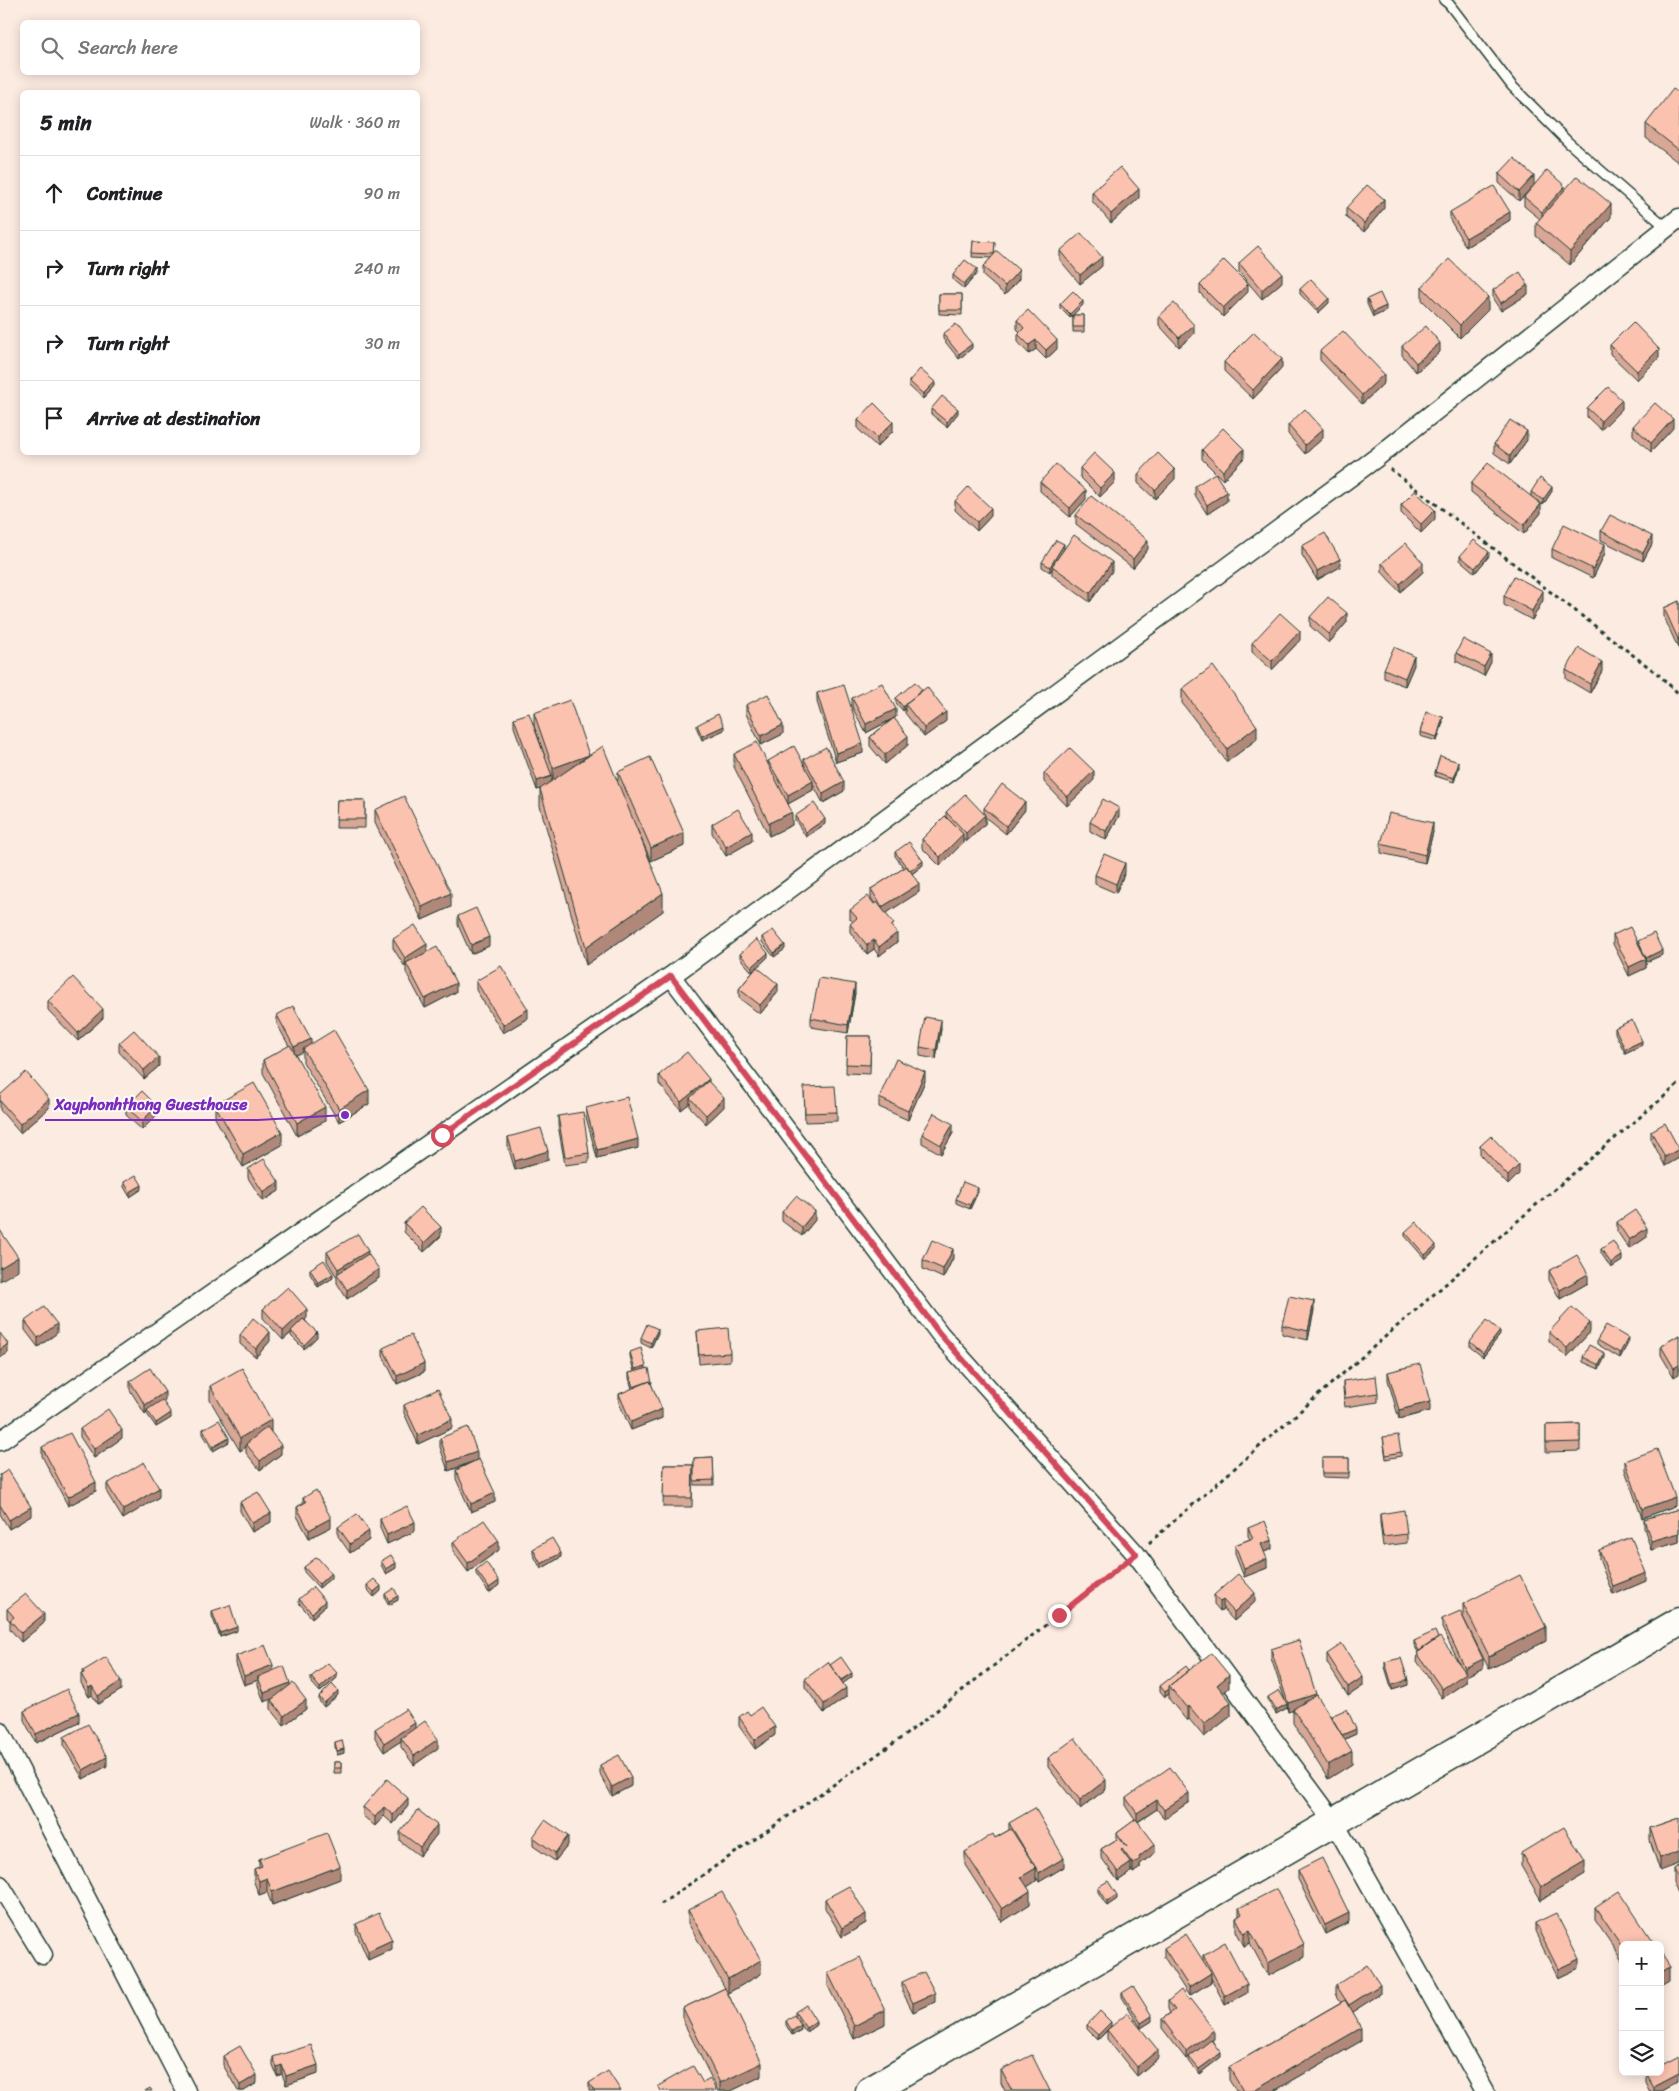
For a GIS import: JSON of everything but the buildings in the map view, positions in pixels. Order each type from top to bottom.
[{"type":"highway","points":[[870,2091],[1679,1622]]},
{"type":"street","points":[[0,1441],[671,976],[1376,458],[1675,228]]},
{"type":"street","points":[[671,976],[940,1334],[1136,1554],[1334,1822],[1484,2091]]},
{"type":"street","points":[[0,1731],[186,2091]]},
{"type":"street","points":[[0,1885],[43,1955]]},
{"type":"lane","points":[[1444,0],[1512,86],[1569,144],[1675,228]]},
{"type":"path","points":[[1376,458],[1658,675],[1679,694]]},
{"type":"path","points":[[660,1904],[904,1736],[1136,1554],[1536,1205],[1679,1084]]},
{"type":"place","name":"Xayphonhthong Guesthouse","points":[[345,1115]]},
{"type":"route","points":[[442,1135],[671,976],[940,1334],[1136,1554],[1059,1615]]}]
